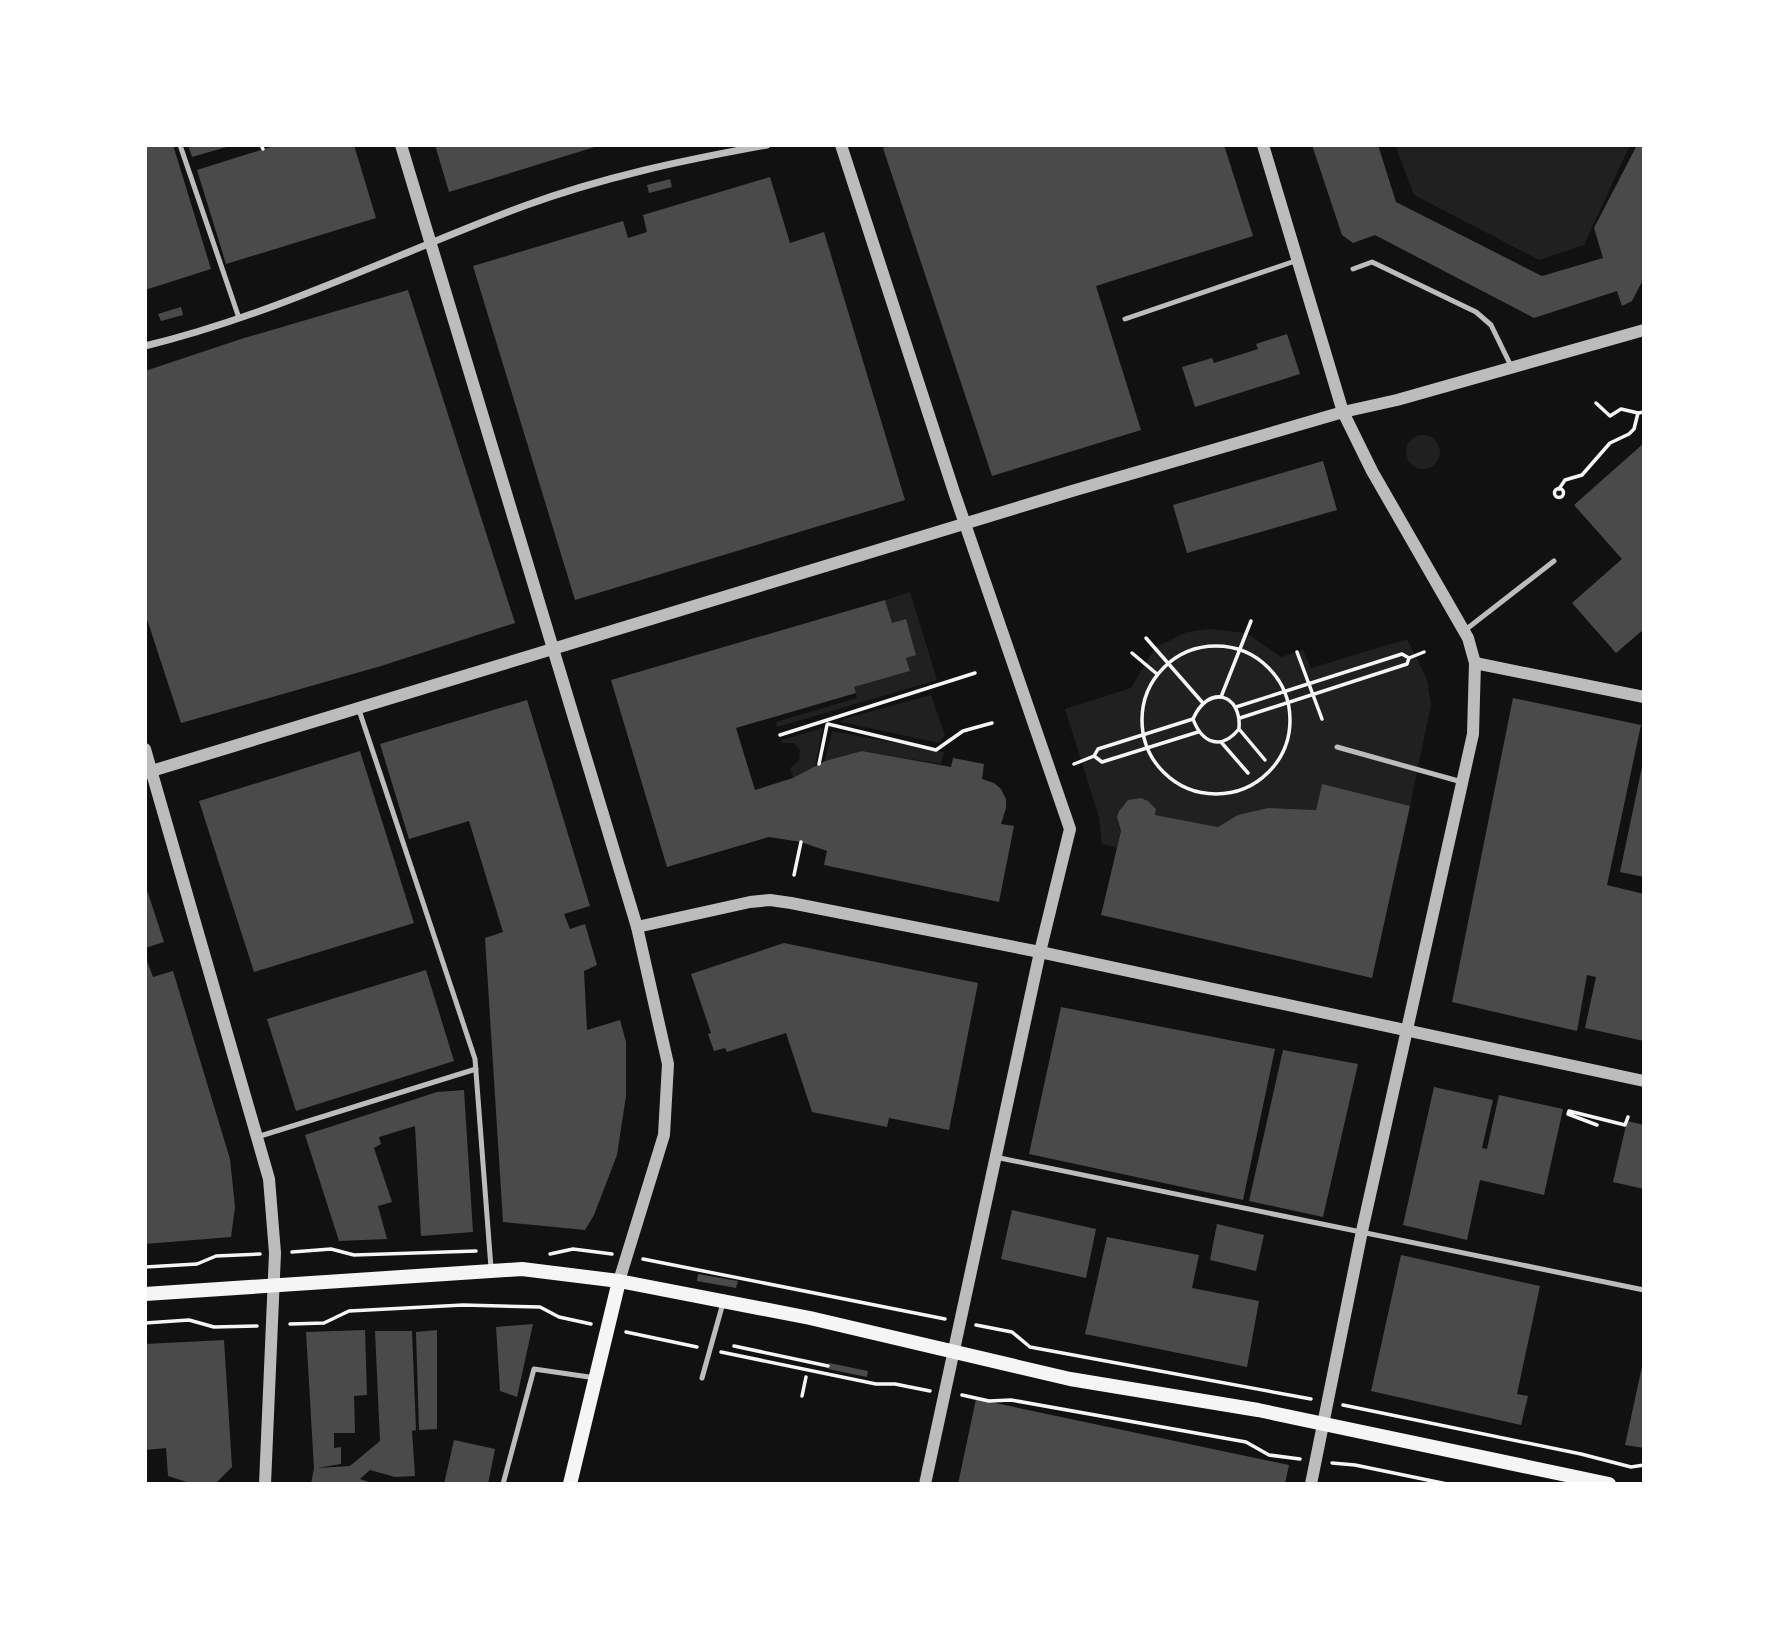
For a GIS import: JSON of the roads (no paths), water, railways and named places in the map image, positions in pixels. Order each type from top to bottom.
[{"type":"main road","points":[[145,1294],[522,1269],[619,1281],[810,1318],[1070,1379],[1258,1410],[1609,1484]]},
{"type":"main road","points":[[570,1484],[619,1281]]},
{"type":"street","points":[[401,145],[638,927],[667,1064],[664,1135],[619,1281]]},
{"type":"street","points":[[145,346],[239,318],[330,285],[527,205],[600,182],[696,158],[766,145]]},
{"type":"street","points":[[841,145],[965,523],[1070,829],[1040,952],[925,1484]]},
{"type":"street","points":[[1262,145],[1343,412],[1372,471],[1464,631],[1475,663],[1473,734],[1362,1231],[1311,1484]]},
{"type":"street","points":[[148,772],[965,523],[1343,412],[1397,400],[1644,330]]},
{"type":"street","points":[[1475,663],[1644,697]]},
{"type":"street","points":[[145,749],[148,772],[269,1179],[275,1286],[265,1484]]},
{"type":"street","points":[[638,927],[770,900],[1040,952],[1644,1081]]},
{"type":"lane","points":[[180,145],[239,318]]},
{"type":"lane","points":[[1125,319],[1298,260]]},
{"type":"lane","points":[[1353,269],[1372,262],[1476,312],[1491,325],[1512,368]]},
{"type":"lane","points":[[1464,631],[1554,561]]},
{"type":"lane","points":[[358,708],[475,1059],[492,1271]]},
{"type":"lane","points":[[1337,747],[1462,782]]},
{"type":"lane","points":[[257,1137],[476,1069]]},
{"type":"lane","points":[[995,1157],[1644,1290]]},
{"type":"lane","points":[[702,1378],[723,1301]]},
{"type":"lane","points":[[503,1484],[534,1369],[596,1378]]}]
